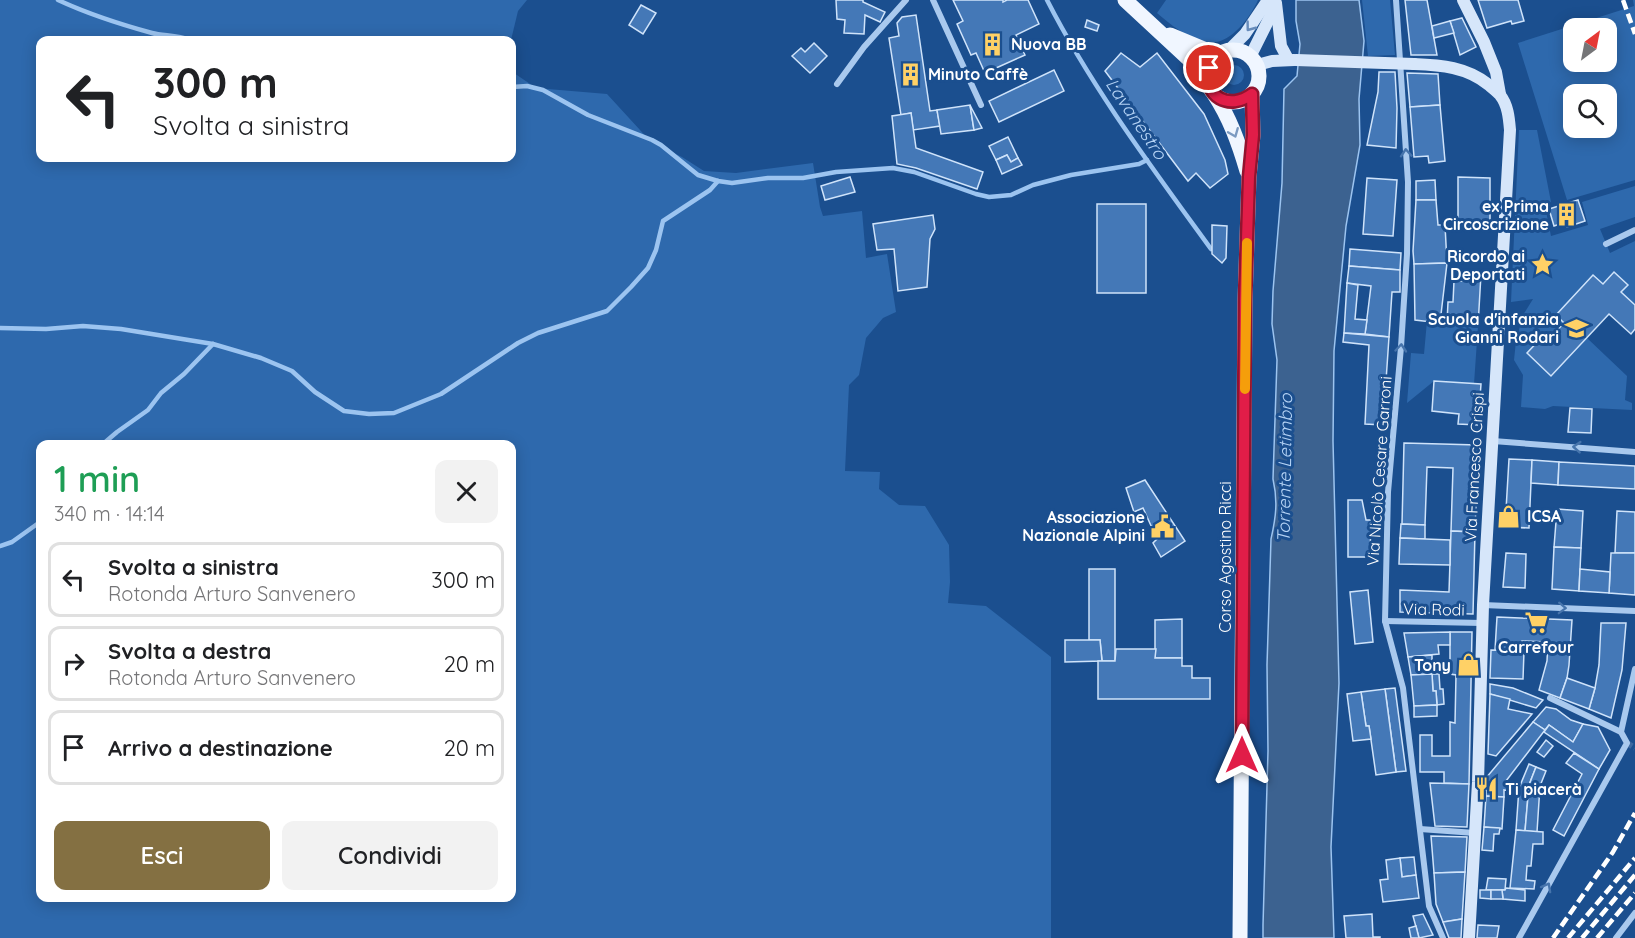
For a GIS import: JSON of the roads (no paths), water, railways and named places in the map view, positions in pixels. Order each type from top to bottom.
[{"type":"main road","points":[[1125,0],[1207,76]]},
{"type":"main road","points":[[1159,30],[1223,53],[1244,53],[1253,61],[1259,80],[1252,94],[1245,99],[1237,102],[1228,101],[1213,93],[1210,88],[1207,76],[1209,68],[1212,60],[1223,53]]},
{"type":"main road","name":"Corso Agostino Ricci","points":[[1213,93],[1226,111],[1249,177]]},
{"type":"main road","name":"Corso Agostino Ricci","points":[[1240,938],[1245,301],[1249,177],[1253,135],[1252,94]]},
{"type":"street","points":[[837,84],[864,46],[906,0]]},
{"type":"street","points":[[933,0],[981,105]]},
{"type":"street","points":[[1223,53],[1245,34],[1268,0]]},
{"type":"street","points":[[1275,0],[1281,46],[1292,59]]},
{"type":"street","points":[[1275,0],[1253,61],[1292,59],[1438,64],[1455,67],[1484,81],[1500,94]]},
{"type":"street","name":"Via Nicolò Cesare Garroni","points":[[1396,0],[1408,182],[1406,276],[1388,492],[1385,621],[1403,688],[1429,906],[1443,938]]},
{"type":"street","name":"Via Francesco Crispi","points":[[1463,0],[1496,72],[1500,94],[1508,112],[1510,144],[1482,623],[1469,938]]},
{"type":"street","points":[[1606,244],[1635,230]]},
{"type":"street","points":[[1492,441],[1635,452]]},
{"type":"street","points":[[1483,605],[1635,611]]},
{"type":"street","name":"Via Rodi","points":[[1385,621],[1482,623]]},
{"type":"street","points":[[1621,732],[1635,669]]},
{"type":"street","points":[[1519,938],[1627,743],[1621,732],[1550,698]]},
{"type":"street","points":[[1420,829],[1475,832]]},
{"type":"street","points":[[1616,938],[1635,914]]},
{"type":"water","name":"Torrente Letimbro","points":[[1296,0],[1359,0],[1364,41],[1359,99],[1360,145],[1346,226],[1334,351],[1333,441],[1339,683],[1331,847],[1334,938],[1263,938],[1268,751],[1267,665],[1271,539],[1276,502],[1273,479],[1277,360],[1272,324],[1273,291],[1282,183],[1284,89],[1297,76],[1300,44],[1296,21]]},
{"type":"waterway","points":[[58,0],[128,26],[173,36]]},
{"type":"waterway","name":"Lavanestro","points":[[1047,0],[1103,96],[1211,249]]},
{"type":"waterway","points":[[516,87],[527,86],[543,90],[588,115],[652,140],[698,175],[732,183],[893,168],[914,172],[989,197],[1011,195],[1033,185],[1071,175],[1139,164],[1147,160]]},
{"type":"waterway","points":[[0,328],[46,329],[83,326],[121,329],[213,344],[261,358],[292,371],[315,392],[344,411],[369,414],[394,413],[441,394],[518,343],[538,333],[607,311],[648,268],[656,250],[663,221],[710,190],[718,181]]},
{"type":"waterway","points":[[108,440],[148,410],[161,393],[184,374],[213,344]]},
{"type":"waterway","points":[[0,546],[12,542],[36,525]]},
{"type":"tunnel","points":[[1627,743],[1635,748]]},
{"type":"railway","points":[[1623,0],[1635,34]]},
{"type":"railway","points":[[1553,938],[1613,852],[1635,813]]},
{"type":"railway","points":[[1568,938],[1635,858]]},
{"type":"railway","points":[[1582,938],[1635,875]]},
{"type":"railway","points":[[1597,938],[1635,893]]},
{"type":"place","name":"Nuova BB","points":[[993,44]]},
{"type":"place","name":"Minuto Caffè","points":[[910,74]]},
{"type":"place","name":"ex Prima Circoscrizione","points":[[1567,215]]},
{"type":"place","name":"Ricordo ai Deportati","points":[[1543,265]]},
{"type":"place","name":"Scuola d'infanzia Gianni Rodari","points":[[1577,328]]},
{"type":"place","name":"ICSA","points":[[1509,516]]},
{"type":"place","name":"Associazione Nazionale Alpini","points":[[1163,526]]},
{"type":"place","name":"Carrefour","points":[[1536,622]]},
{"type":"place","name":"Tony","points":[[1469,665]]},
{"type":"place","name":"Ti piacerà","points":[[1487,789]]}]
